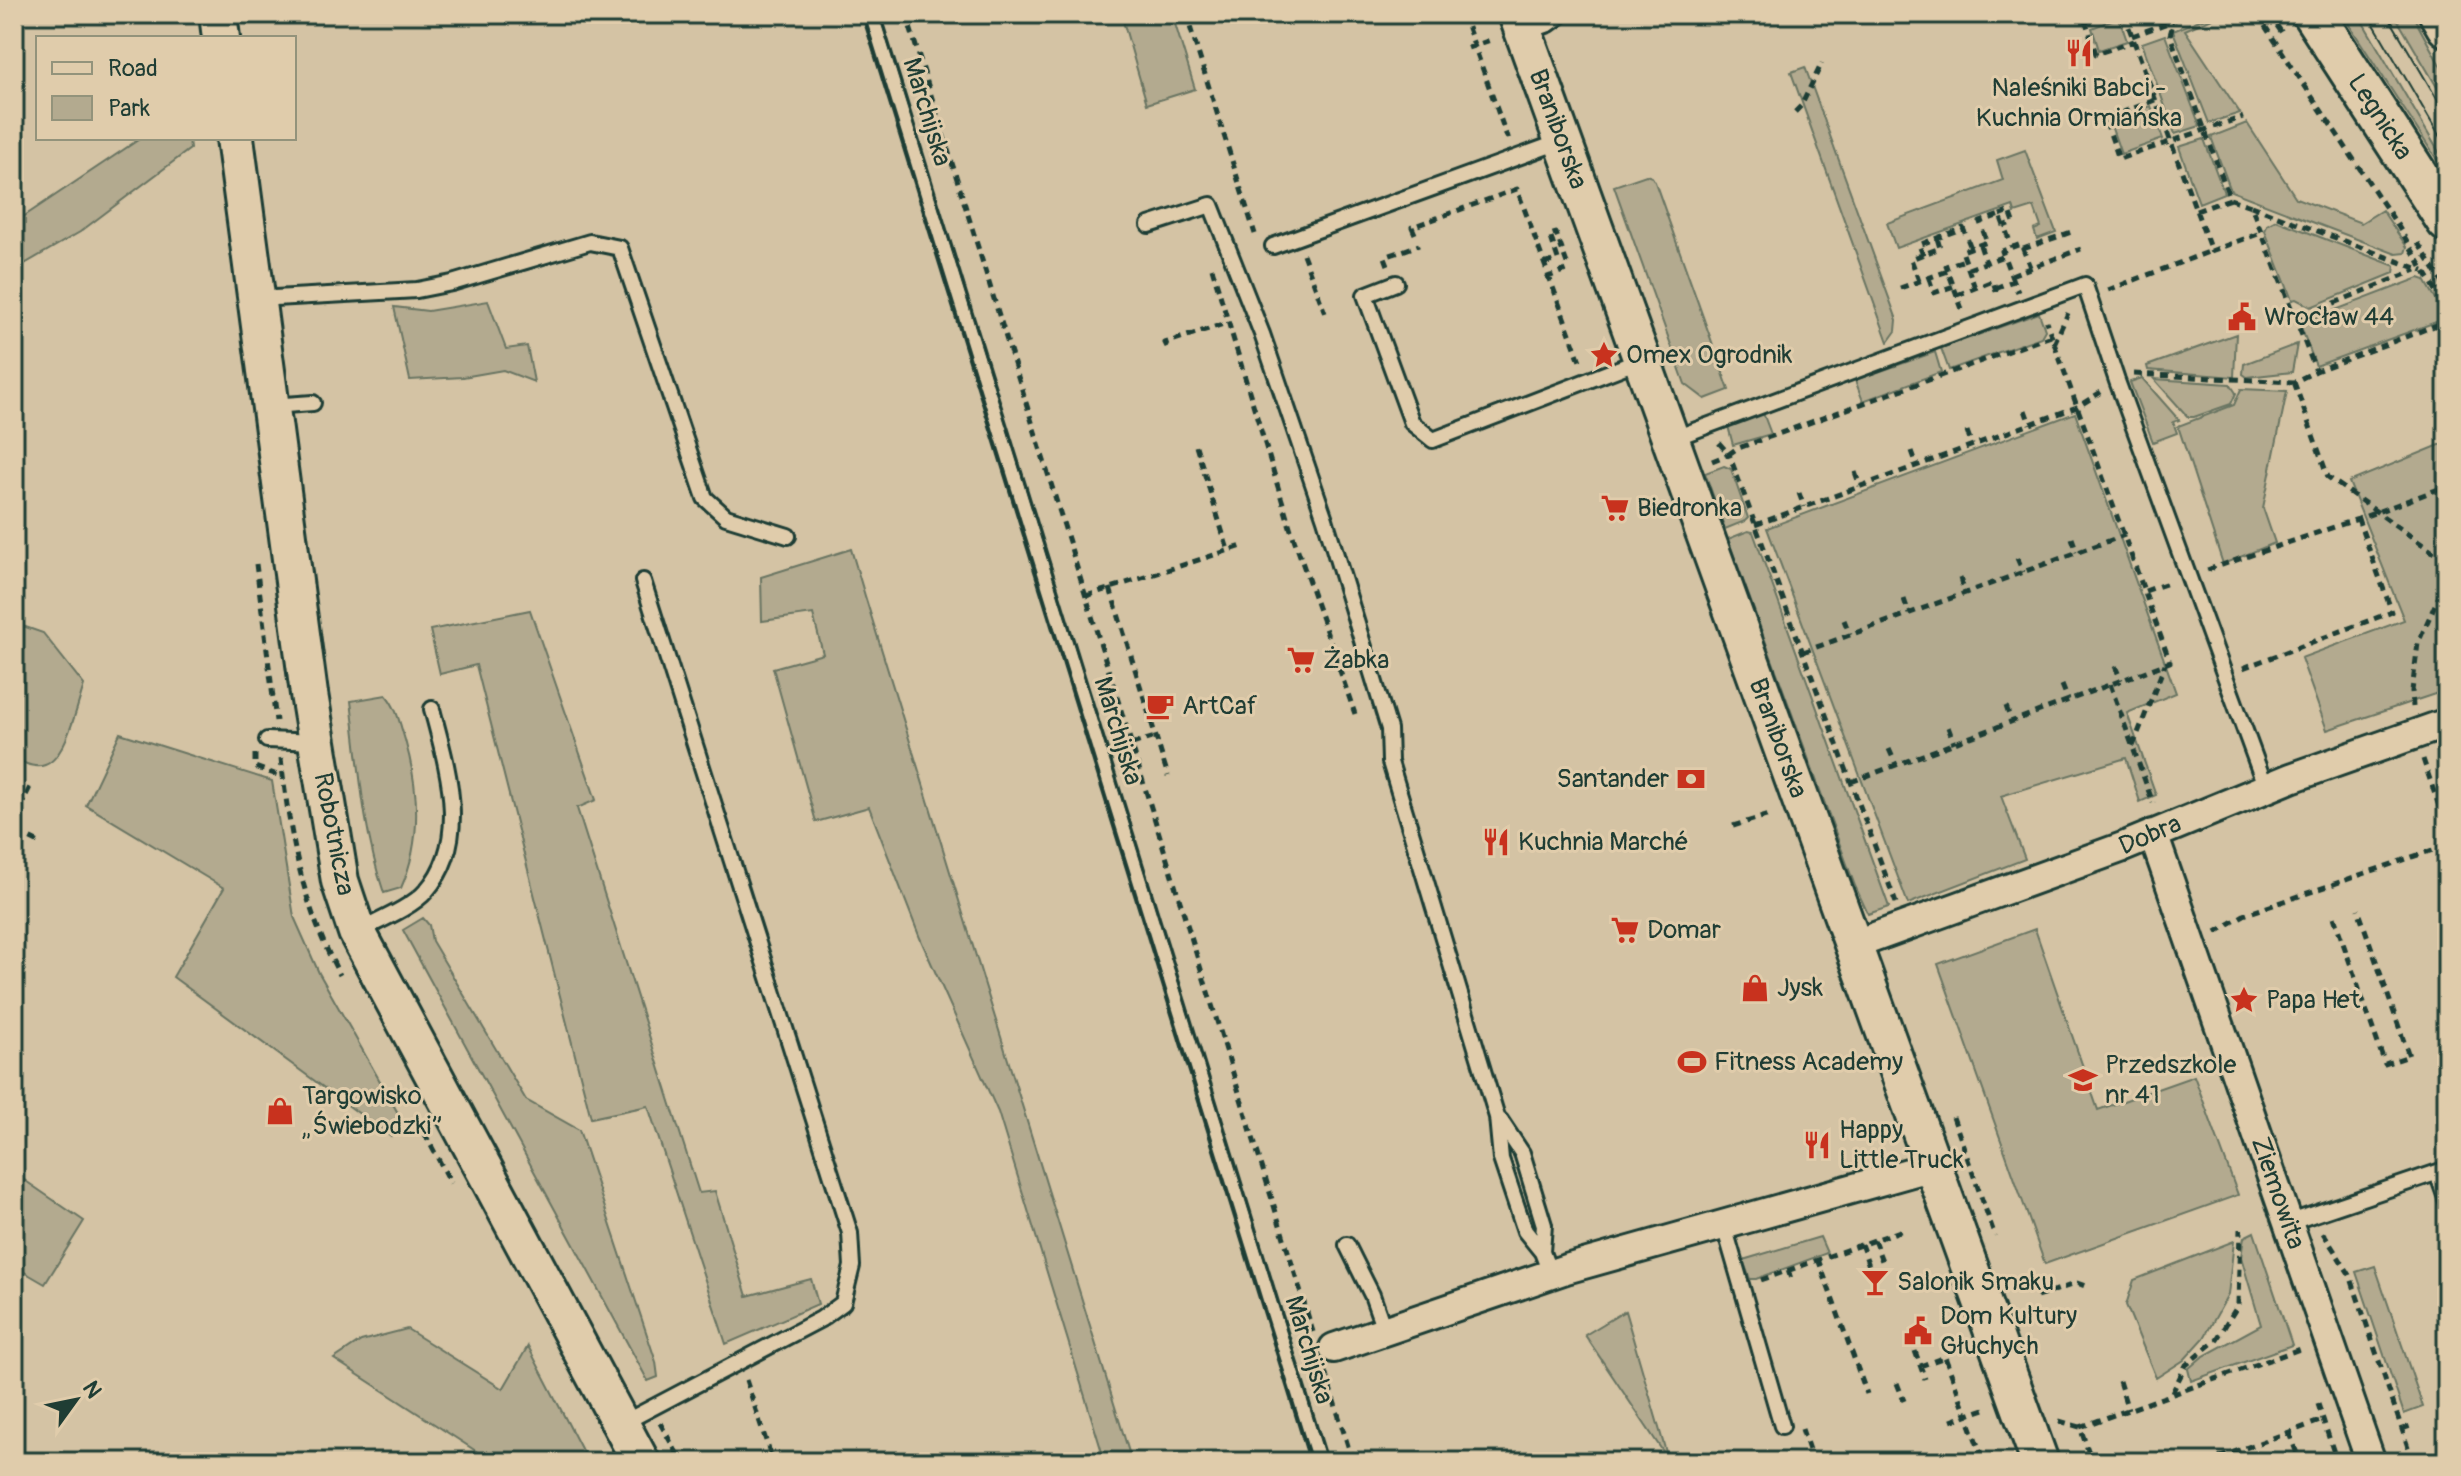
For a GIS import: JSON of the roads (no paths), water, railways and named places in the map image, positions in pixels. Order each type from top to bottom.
[{"type":"main road","name":"Legnicka","points":[[2313,14],[2429,226]]},
{"type":"main road","points":[[2440,14],[2447,26]]},
{"type":"street","points":[[218,14],[221,36]]},
{"type":"street","name":"Braniborska","points":[[1513,28],[1563,141],[2040,1462]]},
{"type":"street","name":"Robotnicza","points":[[235,140],[317,742],[340,881],[357,932],[641,1462]]},
{"type":"street","name":"Dobra","points":[[1853,945],[2153,834],[2266,788],[2447,723]]},
{"type":"street","name":"Ziemowita","points":[[2153,834],[2371,1462]]},
{"type":"street","points":[[1324,1351],[1385,1332],[1546,1263],[1724,1226],[1933,1166]]},
{"type":"lane","name":"Marchijska","points":[[871,14],[1319,1462]]},
{"type":"lane","points":[[1513,28],[1549,24],[1563,14]]},
{"type":"lane","points":[[1273,246],[1563,141]]},
{"type":"lane","points":[[1149,225],[1211,205],[1262,334],[1325,519],[1389,729],[1390,762],[1497,1117],[1501,1159],[1525,1231],[1546,1263]]},
{"type":"lane","points":[[257,299],[417,290],[452,283],[590,242],[620,248],[705,498],[726,517],[788,536]]},
{"type":"lane","points":[[1396,283],[1365,295],[1412,423],[1433,440],[1641,360]]},
{"type":"lane","points":[[1670,439],[2085,285],[2266,788]]},
{"type":"lane","points":[[271,406],[313,403]]},
{"type":"lane","points":[[620,1424],[821,1319],[843,1303],[852,1266],[850,1233],[643,581]]},
{"type":"lane","points":[[357,932],[424,894],[450,849],[453,817],[451,792],[432,709]]},
{"type":"lane","points":[[267,740],[317,742]]},
{"type":"lane","points":[[1497,1117],[1522,1153],[1544,1225],[1546,1263]]},
{"type":"lane","points":[[2288,1223],[2442,1171],[2447,1201]]},
{"type":"lane","points":[[1724,1226],[1782,1426]]},
{"type":"lane","points":[[1347,1245],[1372,1295],[1385,1332]]},
{"type":"tram line","points":[[864,14],[1312,1462]]},
{"type":"tram line","points":[[879,14],[1327,1462]]},
{"type":"tram line","points":[[2368,14],[2447,149]]},
{"type":"tram line","points":[[2387,14],[2447,116]]},
{"type":"place","name":"Naleśniki Babci - Kuchnia Ormiańska","points":[[2079,53]]},
{"type":"place","name":"Wrocław 44","points":[[2242,317]]},
{"type":"place","name":"Omex Ogrodnik","points":[[1604,355]]},
{"type":"place","name":"Biedronka","points":[[1615,508]]},
{"type":"place","name":"Żabka","points":[[1301,660]]},
{"type":"place","name":"ArtCaf","points":[[1160,706]]},
{"type":"place","name":"Santander","points":[[1691,779]]},
{"type":"place","name":"Kuchnia Marché","points":[[1496,842]]},
{"type":"place","name":"Domar","points":[[1625,930]]},
{"type":"place","name":"Jysk","points":[[1755,988]]},
{"type":"place","name":"Papa Het","points":[[2244,1000]]},
{"type":"place","name":"Fitness Academy","points":[[1692,1062]]},
{"type":"place","name":"Przedszkole nr 41","points":[[2083,1080]]},
{"type":"place","name":"Targowisko „Świebodzki”","points":[[280,1111]]},
{"type":"place","name":"Happy Little Truck","points":[[1817,1145]]},
{"type":"place","name":"Salonik Smaku","points":[[1875,1282]]},
{"type":"place","name":"Dom Kultury Głuchych","points":[[1918,1331]]}]
